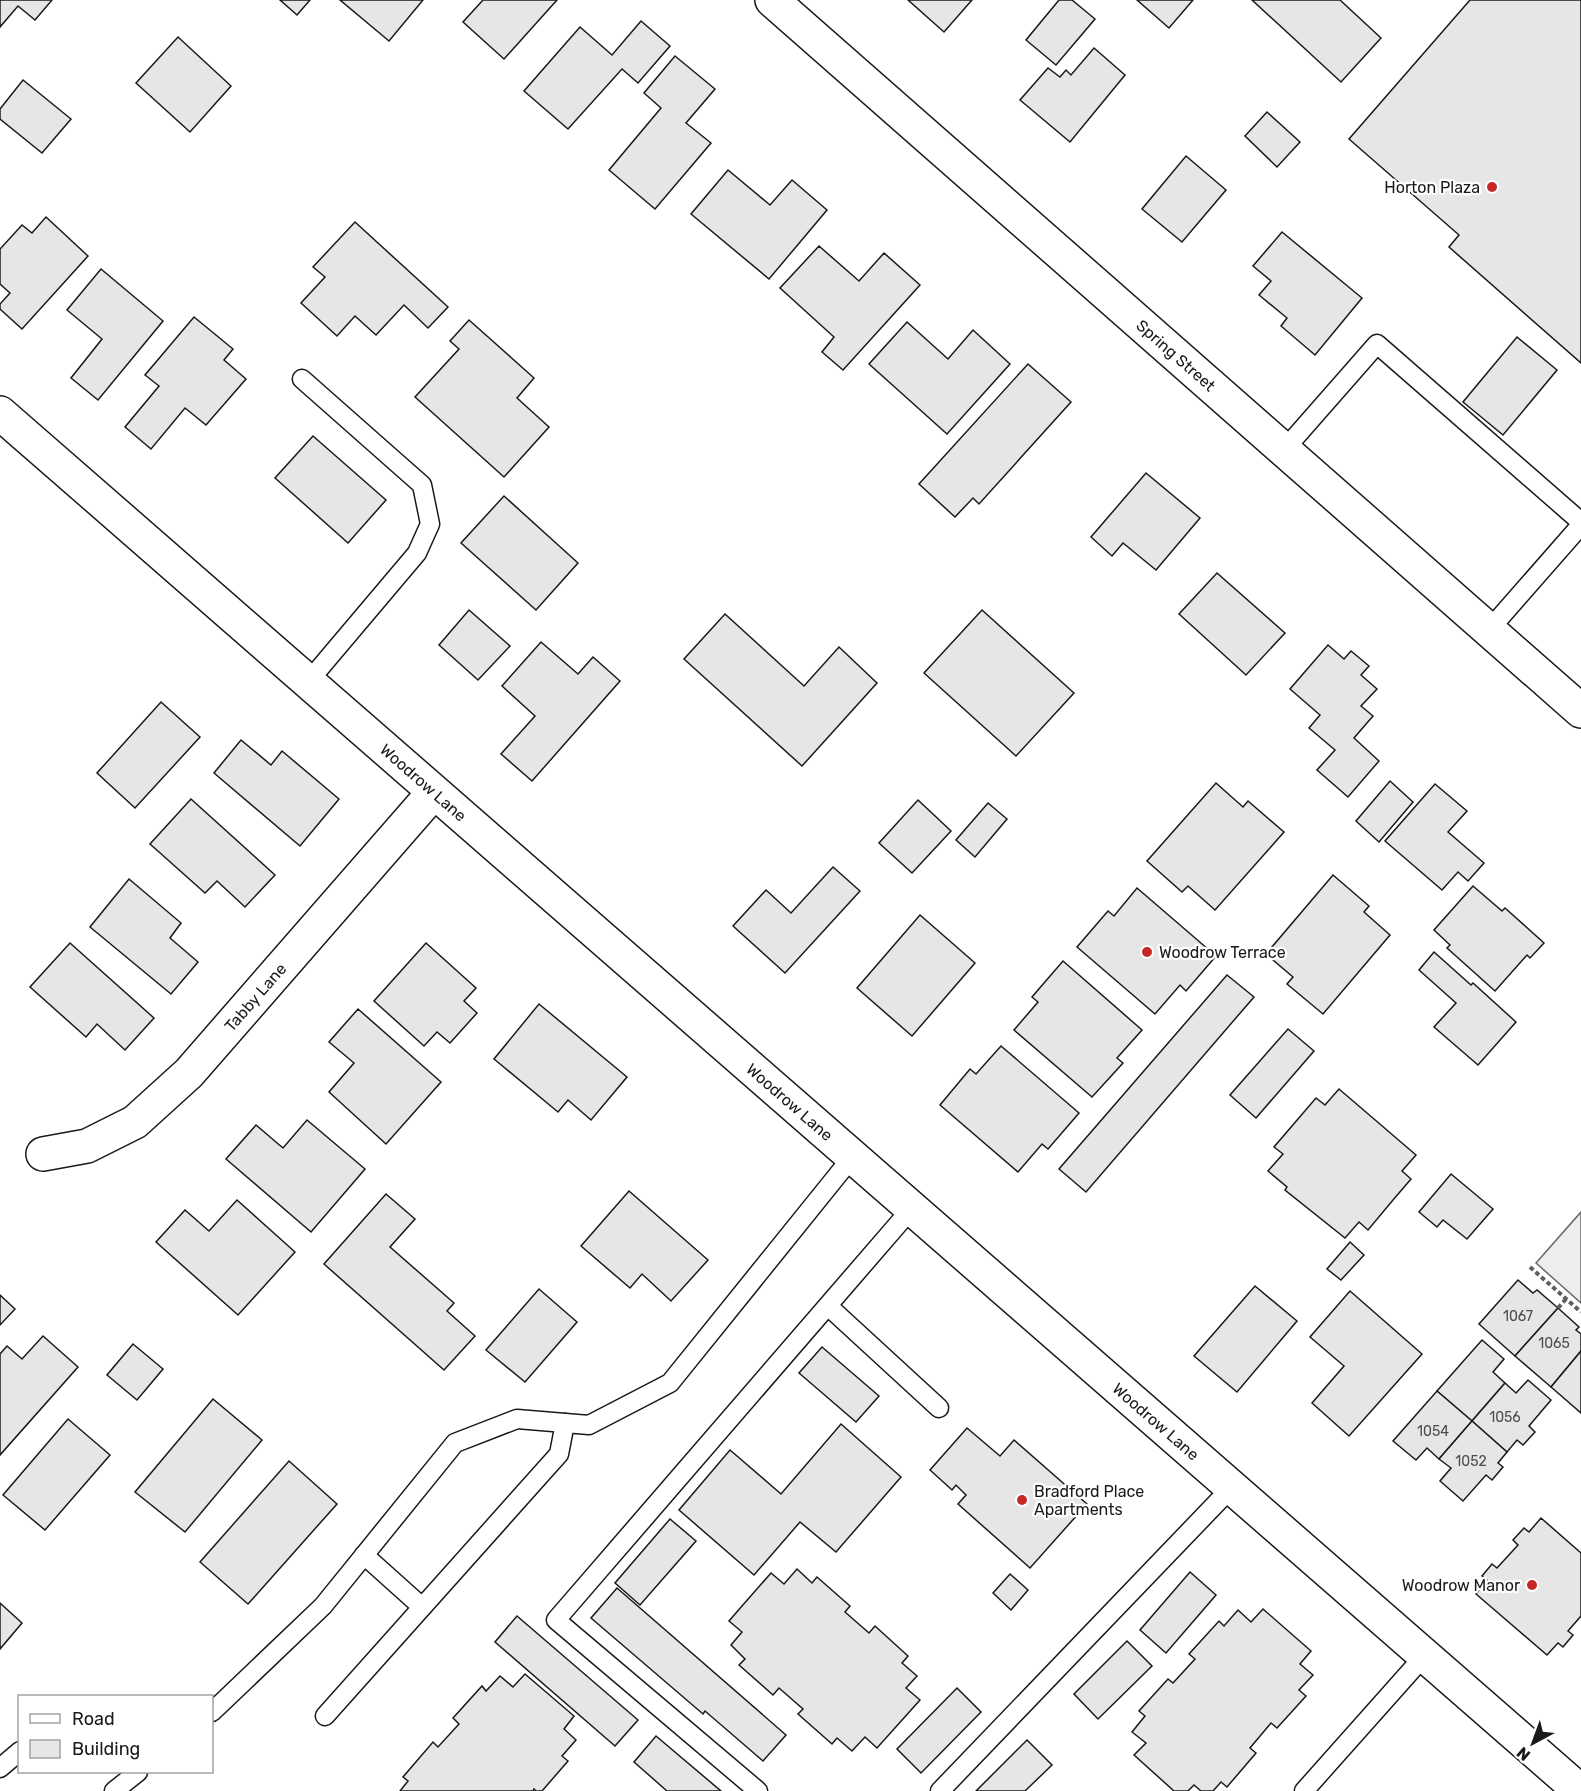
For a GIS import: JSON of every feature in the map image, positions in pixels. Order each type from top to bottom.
[{"type":"street","name":"Spring Street","points":[[772,0],[1581,711]]},
{"type":"street","name":"Woodrow Lane","points":[[0,413],[1580,1791]]},
{"type":"street","name":"Tabby Lane","points":[[43,1154],[87,1146],[135,1122],[189,1073],[434,792]]},
{"type":"lane","points":[[1284,450],[1377,344],[1581,523],[1489,630]]},
{"type":"lane","points":[[302,379],[422,485],[430,524],[417,553],[308,682]]},
{"type":"lane","points":[[213,1711],[322,1606],[455,1443],[518,1419],[589,1425],[670,1383],[853,1156]]},
{"type":"lane","points":[[758,1791],[556,1620],[912,1208]]},
{"type":"lane","points":[[828,1306],[939,1408]]},
{"type":"lane","points":[[325,1716],[559,1454],[566,1423]]},
{"type":"lane","points":[[940,1791],[1232,1487]]},
{"type":"lane","points":[[364,1555],[422,1607]]},
{"type":"lane","points":[[1304,1791],[1425,1655]]},
{"type":"lane","points":[[0,1768],[18,1753]]},
{"type":"lane","points":[[114,1791],[137,1773]]},
{"type":"path","points":[[1530,1267],[1581,1312]]},
{"type":"path","points":[[1557,1308],[1566,1299]]},
{"type":"shaded area","points":[[1581,1212],[1581,1303],[1536,1263]]},
{"type":"building","points":[[0,0],[52,0],[35,20],[18,6],[0,27]]},
{"type":"building","points":[[280,0],[310,0],[297,15]]},
{"type":"building","points":[[340,0],[423,0],[389,41]]},
{"type":"building","points":[[483,0],[557,0],[504,59],[463,22]]},
{"type":"building","points":[[908,0],[972,0],[944,32]]},
{"type":"building","points":[[1059,0],[1072,0],[1095,19],[1056,65],[1026,40]]},
{"type":"building","points":[[1137,0],[1193,0],[1169,28]]},
{"type":"building","points":[[1252,0],[1340,0],[1381,38],[1341,82]]},
{"type":"building","name":"Horton Plaza","points":[[1470,0],[1581,0],[1581,363],[1449,247],[1459,235],[1349,139]]},
{"type":"building","points":[[641,21],[670,46],[638,83],[622,69],[568,129],[524,91],[580,27],[612,55]]},
{"type":"building","points":[[178,37],[231,86],[190,132],[136,83]]},
{"type":"building","points":[[1094,48],[1125,75],[1070,142],[1020,100],[1048,68],[1060,77],[1066,70],[1071,75]]},
{"type":"building","points":[[675,56],[715,89],[686,123],[711,143],[655,209],[609,170],[661,108],[644,93]]},
{"type":"building","points":[[23,80],[71,119],[42,153],[0,119],[0,109]]},
{"type":"building","points":[[1267,112],[1300,142],[1277,167],[1245,136]]},
{"type":"building","points":[[1186,156],[1226,190],[1182,242],[1142,209]]},
{"type":"building","points":[[728,170],[770,205],[792,180],[827,210],[769,279],[691,214]]},
{"type":"building","points":[[46,217],[88,256],[22,329],[0,309],[0,304],[10,293],[0,284],[0,249],[22,225],[32,233]]},
{"type":"building","points":[[355,222],[448,307],[428,328],[404,305],[376,335],[355,316],[337,336],[301,303],[325,277],[313,267]]},
{"type":"building","points":[[1282,232],[1362,298],[1315,355],[1281,326],[1287,318],[1259,295],[1271,281],[1253,266]]},
{"type":"building","points":[[819,246],[859,281],[884,253],[920,285],[843,370],[822,352],[834,337],[780,288]]},
{"type":"building","points":[[101,269],[163,321],[98,400],[71,378],[102,339],[67,310]]},
{"type":"building","points":[[194,317],[233,349],[224,360],[246,379],[206,425],[185,408],[151,449],[125,427],[159,386],[145,375]]},
{"type":"building","points":[[469,320],[534,378],[517,398],[549,427],[504,477],[415,397],[459,349],[450,341]]},
{"type":"building","points":[[907,322],[948,359],[973,330],[1010,364],[947,434],[869,364]]},
{"type":"building","points":[[1517,337],[1557,370],[1503,435],[1463,402]]},
{"type":"building","points":[[1028,364],[1071,402],[979,504],[973,498],[955,517],[919,484]]},
{"type":"building","points":[[313,436],[386,500],[348,543],[275,478]]},
{"type":"building","points":[[1146,473],[1200,518],[1156,570],[1123,543],[1112,556],[1091,537]]},
{"type":"building","points":[[504,496],[578,563],[536,610],[461,543]]},
{"type":"building","points":[[1217,573],[1285,633],[1246,675],[1179,614]]},
{"type":"building","points":[[469,610],[510,646],[478,680],[439,645]]},
{"type":"building","points":[[982,610],[1074,693],[1016,756],[924,673]]},
{"type":"building","points":[[725,614],[804,686],[839,647],[877,683],[802,766],[684,659]]},
{"type":"building","points":[[541,642],[578,674],[593,657],[620,681],[532,781],[501,754],[535,716],[502,686]]},
{"type":"building","points":[[1328,645],[1344,659],[1351,651],[1369,666],[1361,675],[1377,689],[1361,706],[1373,716],[1354,738],[1379,761],[1348,797],[1317,770],[1335,750],[1309,728],[1320,715],[1290,689]]},
{"type":"building","points":[[161,702],[200,737],[135,808],[97,773]]},
{"type":"building","points":[[241,740],[271,765],[282,751],[339,799],[300,846],[214,773]]},
{"type":"building","points":[[1390,781],[1413,802],[1379,842],[1356,821]]},
{"type":"building","points":[[1216,783],[1243,807],[1248,801],[1284,832],[1215,910],[1188,886],[1182,892],[1147,861]]},
{"type":"building","points":[[1435,784],[1467,811],[1448,832],[1484,863],[1468,881],[1458,872],[1442,890],[1385,841]]},
{"type":"building","points":[[191,799],[275,875],[245,907],[217,881],[205,893],[150,844]]},
{"type":"building","points":[[918,800],[951,831],[912,873],[879,843]]},
{"type":"building","points":[[988,803],[1007,819],[975,857],[956,840]]},
{"type":"building","points":[[833,867],[860,891],[785,973],[733,926],[766,890],[791,913]]},
{"type":"building","points":[[1333,875],[1369,906],[1364,912],[1390,935],[1323,1014],[1287,984],[1293,977],[1266,954]]},
{"type":"building","points":[[129,879],[181,923],[170,938],[198,962],[171,994],[90,927]]},
{"type":"building","points":[[1473,886],[1502,911],[1505,908],[1544,943],[1530,958],[1527,955],[1495,991],[1447,948],[1450,945],[1434,930]]},
{"type":"building","name":"Woodrow Terrace","points":[[1137,888],[1216,956],[1186,991],[1180,985],[1155,1014],[1077,947],[1108,911],[1114,916]]},
{"type":"building","points":[[920,915],[975,963],[912,1036],[857,988]]},
{"type":"building","points":[[70,943],[154,1018],[125,1050],[97,1024],[86,1037],[30,987]]},
{"type":"building","points":[[426,943],[476,988],[464,1001],[477,1013],[450,1043],[437,1032],[424,1046],[374,1001]]},
{"type":"building","points":[[1434,952],[1516,1022],[1478,1065],[1434,1027],[1456,1003],[1419,970]]},
{"type":"building","points":[[1063,961],[1142,1030],[1117,1058],[1123,1063],[1092,1097],[1014,1030],[1038,1002],[1032,997]]},
{"type":"building","points":[[1227,975],[1254,997],[1086,1192],[1059,1169]]},
{"type":"building","points":[[539,1004],[627,1077],[591,1120],[568,1100],[558,1112],[494,1059]]},
{"type":"building","points":[[358,1009],[441,1082],[386,1144],[329,1092],[354,1063],[329,1042]]},
{"type":"building","points":[[1288,1029],[1314,1051],[1256,1118],[1230,1095]]},
{"type":"building","points":[[1001,1046],[1079,1113],[1048,1149],[1042,1144],[1018,1172],[940,1105],[970,1069],[976,1074]]},
{"type":"building","points":[[1339,1089],[1416,1155],[1402,1171],[1411,1179],[1368,1230],[1359,1222],[1345,1238],[1285,1190],[1287,1187],[1268,1171],[1283,1154],[1274,1147],[1316,1098],[1325,1105]]},
{"type":"building","points":[[307,1120],[365,1169],[311,1232],[226,1159],[256,1125],[283,1148]]},
{"type":"building","points":[[1451,1174],[1493,1209],[1467,1239],[1443,1220],[1437,1227],[1419,1212]]},
{"type":"building","points":[[629,1191],[708,1260],[671,1301],[642,1274],[630,1288],[581,1246]]},
{"type":"building","points":[[386,1194],[415,1219],[390,1247],[454,1303],[447,1311],[475,1336],[444,1370],[324,1264]]},
{"type":"building","points":[[237,1200],[295,1252],[238,1315],[156,1242],[185,1210],[209,1231]]},
{"type":"building","points":[[1350,1242],[1364,1255],[1341,1280],[1327,1269]]},
{"type":"building","points":[[1518,1280],[1533,1293],[1537,1290],[1558,1308],[1515,1356],[1479,1324]]},
{"type":"building","points":[[1255,1286],[1297,1321],[1237,1392],[1194,1356]]},
{"type":"building","points":[[539,1289],[577,1322],[525,1382],[486,1350]]},
{"type":"building","points":[[1350,1291],[1422,1354],[1349,1436],[1312,1403],[1344,1366],[1310,1337]]},
{"type":"building","points":[[0,1295],[15,1309],[0,1325]]},
{"type":"building","points":[[1558,1308],[1579,1327],[1576,1330],[1581,1334],[1581,1351],[1551,1387],[1515,1356]]},
{"type":"building","points":[[43,1336],[78,1367],[0,1455],[0,1354],[7,1346],[22,1359]]},
{"type":"building","points":[[1482,1340],[1504,1359],[1493,1372],[1505,1383],[1472,1421],[1437,1391]]},
{"type":"building","points":[[133,1344],[163,1369],[137,1400],[107,1375]]},
{"type":"building","points":[[822,1347],[879,1396],[856,1422],[799,1373]]},
{"type":"building","points":[[1581,1351],[1581,1413],[1551,1387]]},
{"type":"building","points":[[1528,1380],[1551,1400],[1529,1426],[1535,1432],[1523,1445],[1517,1440],[1507,1452],[1472,1421],[1505,1383],[1516,1393]]},
{"type":"building","points":[[1437,1391],[1472,1421],[1439,1459],[1427,1448],[1416,1460],[1393,1441]]},
{"type":"building","points":[[213,1399],[262,1440],[185,1532],[135,1492]]},
{"type":"building","points":[[68,1419],[110,1455],[45,1530],[3,1495]]},
{"type":"building","points":[[1472,1421],[1507,1452],[1498,1463],[1503,1467],[1492,1480],[1486,1475],[1463,1501],[1440,1481],[1451,1468],[1439,1459]]},
{"type":"building","points":[[841,1424],[901,1477],[836,1552],[800,1522],[754,1575],[679,1510],[730,1450],[781,1494]]},
{"type":"building","name":"Bradford Place Apartments","points":[[967,1428],[1000,1456],[1014,1440],[1087,1504],[1030,1568],[958,1504],[966,1495],[956,1485],[952,1490],[930,1470]]},
{"type":"building","points":[[289,1461],[337,1504],[248,1604],[200,1562]]},
{"type":"building","name":"Woodrow Manor","points":[[1541,1518],[1581,1553],[1581,1616],[1568,1631],[1573,1635],[1563,1647],[1558,1643],[1547,1655],[1476,1594],[1487,1580],[1482,1576],[1492,1564],[1497,1568],[1518,1545],[1513,1540],[1524,1528],[1529,1532]]},
{"type":"building","points":[[670,1519],[696,1541],[640,1605],[615,1583]]},
{"type":"building","points":[[797,1569],[812,1583],[817,1577],[850,1606],[845,1612],[869,1633],[875,1626],[908,1656],[902,1663],[917,1676],[906,1688],[920,1700],[877,1748],[865,1737],[852,1751],[837,1738],[832,1744],[798,1714],[803,1709],[779,1688],[773,1695],[739,1665],[745,1659],[731,1645],[742,1632],[729,1621],[771,1573],[784,1584]]},
{"type":"building","points":[[1190,1572],[1216,1595],[1166,1653],[1140,1630]]},
{"type":"building","points":[[1010,1574],[1028,1590],[1011,1610],[993,1593]]},
{"type":"building","points":[[617,1588],[786,1735],[763,1761],[705,1711],[703,1714],[591,1618]]},
{"type":"building","points":[[0,1603],[22,1623],[0,1649]]},
{"type":"building","points":[[1263,1609],[1311,1651],[1300,1664],[1313,1675],[1299,1690],[1306,1696],[1277,1728],[1271,1723],[1250,1748],[1256,1753],[1227,1787],[1221,1782],[1213,1791],[1201,1791],[1194,1785],[1188,1791],[1174,1791],[1134,1755],[1146,1743],[1132,1732],[1145,1716],[1139,1711],[1168,1679],[1173,1683],[1195,1659],[1189,1654],[1219,1621],[1224,1626],[1238,1610],[1251,1622]]},
{"type":"building","points":[[517,1616],[638,1720],[615,1746],[495,1642]]},
{"type":"building","points":[[1127,1641],[1152,1666],[1098,1719],[1074,1694]]},
{"type":"building","points":[[525,1674],[574,1716],[564,1729],[576,1740],[562,1756],[568,1761],[542,1791],[534,1789],[533,1791],[400,1791],[408,1781],[403,1777],[433,1742],[438,1747],[459,1724],[453,1718],[482,1686],[486,1691],[500,1676],[513,1687]]},
{"type":"building","points":[[957,1688],[981,1712],[921,1773],[897,1749]]},
{"type":"building","points":[[656,1736],[721,1791],[667,1791],[634,1762]]},
{"type":"building","points":[[1027,1740],[1052,1765],[1025,1791],[976,1791]]},
{"type":"place","name":"Horton Plaza","points":[[1492,187]]},
{"type":"place","name":"Woodrow Terrace","points":[[1147,952]]},
{"type":"place","name":"Bradford Place Apartments","points":[[1022,1500]]},
{"type":"place","name":"Woodrow Manor","points":[[1532,1585]]}]
